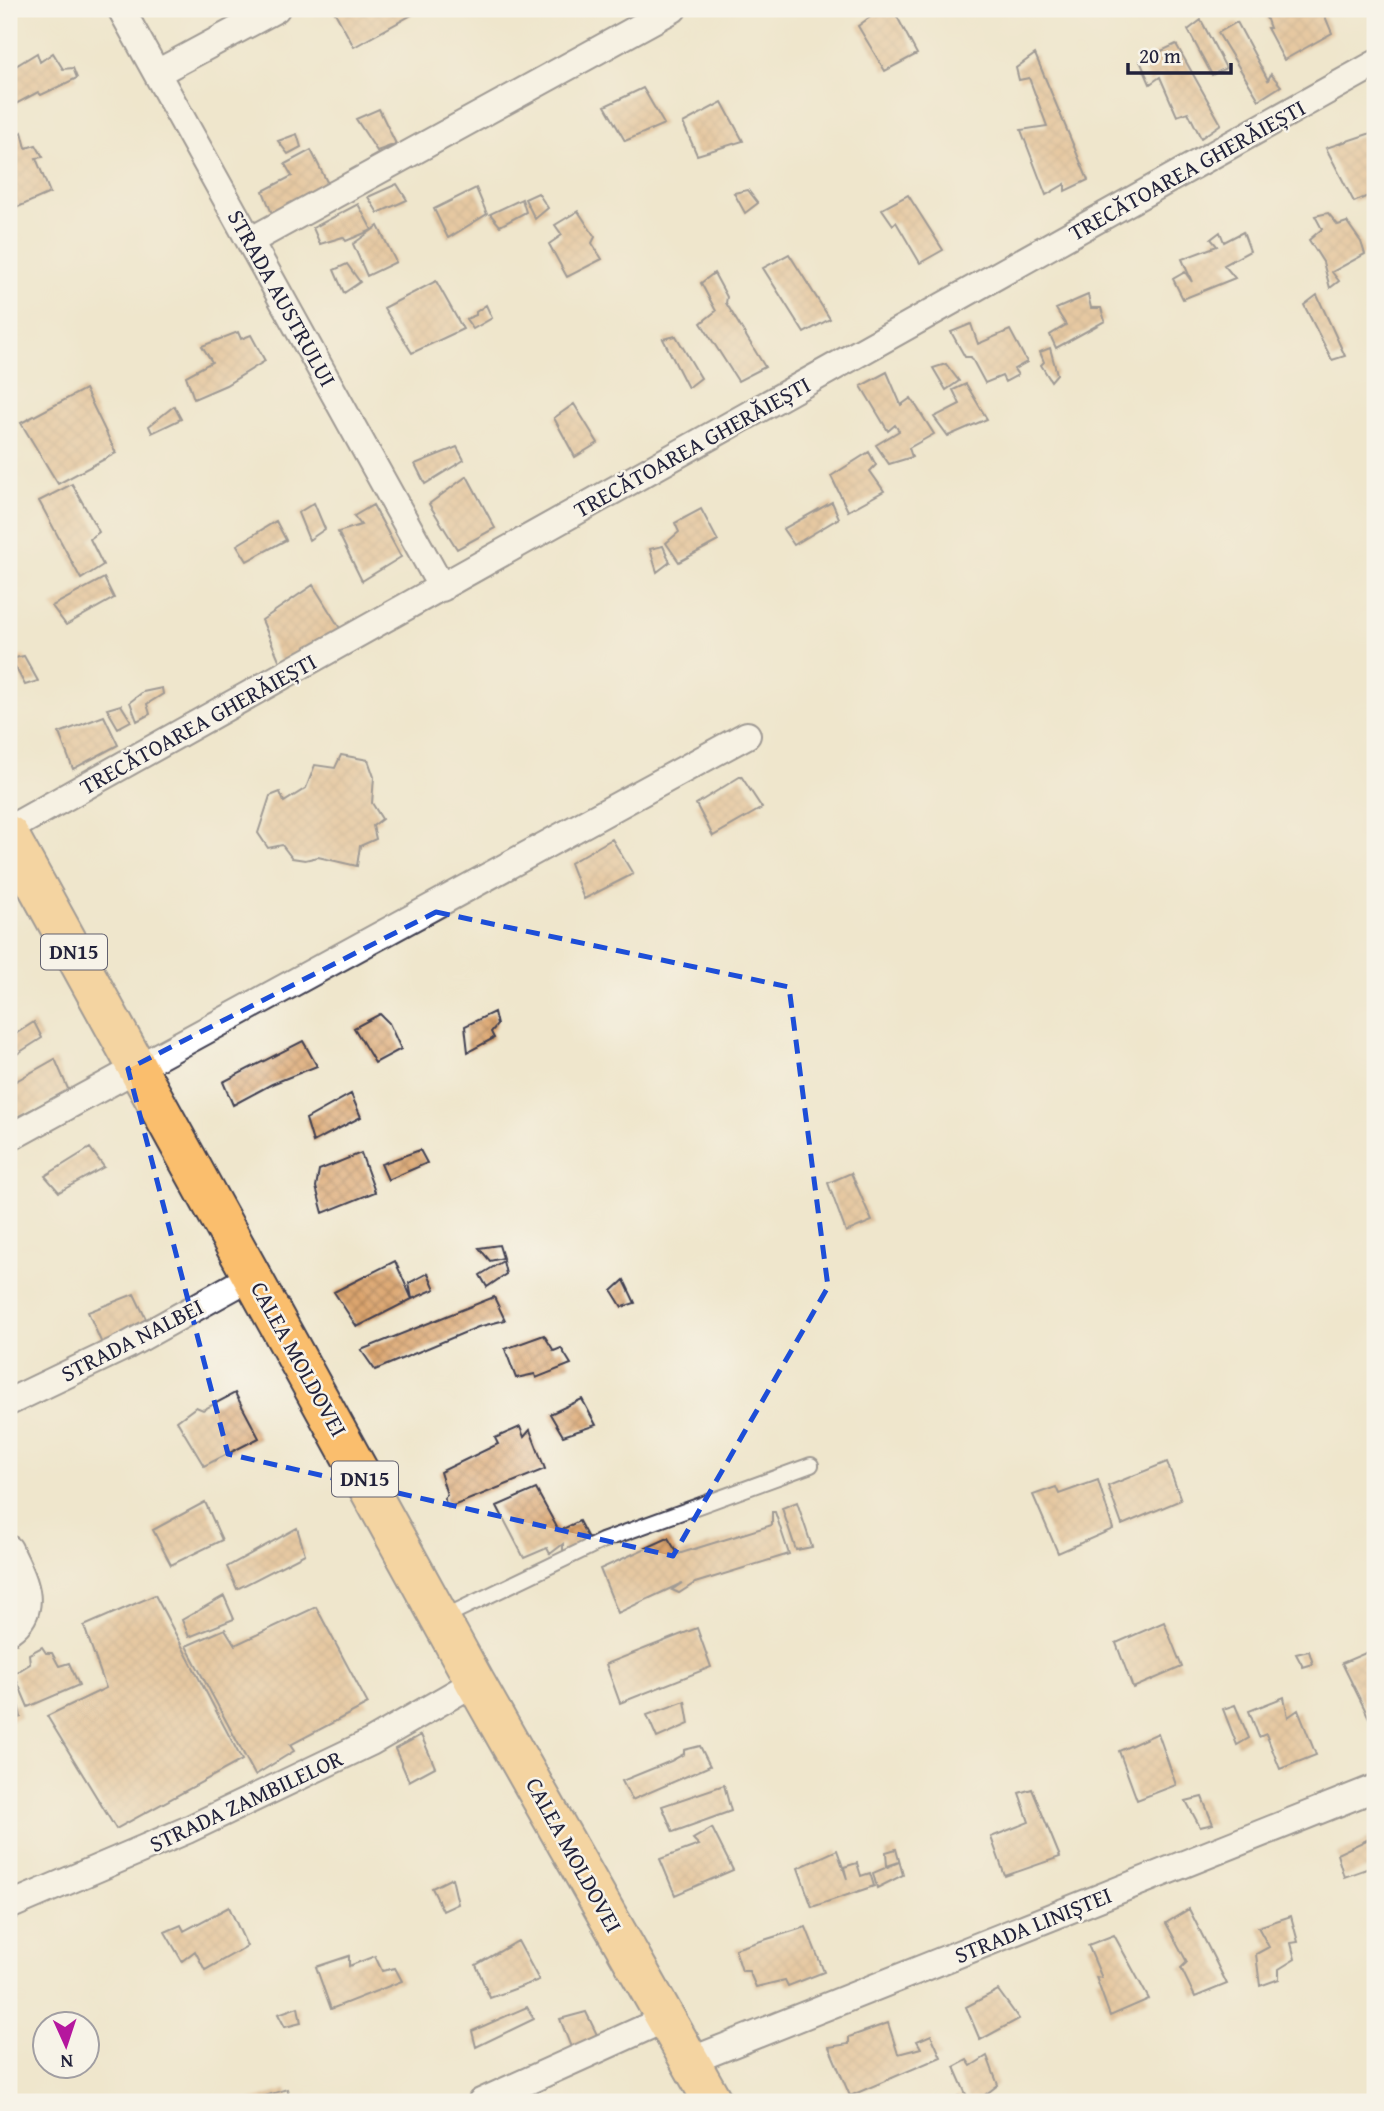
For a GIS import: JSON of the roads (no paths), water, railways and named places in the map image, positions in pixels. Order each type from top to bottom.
[{"type":"main road","name":"CALEA MOLDOVEI","points":[[9,835],[254,1275],[475,1682],[713,2102]]},
{"type":"street","name":"STRADA AUSTRULUI","points":[[121,9],[442,588]]},
{"type":"street","points":[[157,74],[276,9]]},
{"type":"street","points":[[250,241],[673,9]]},
{"type":"street","name":"TRECĂTOAREA GHERĂIEȘTI","points":[[9,830],[1375,64]]},
{"type":"street","points":[[9,1138],[747,735]]},
{"type":"street","name":"STRADA NALBEI","points":[[9,1402],[128,1345],[254,1275]]},
{"type":"street","points":[[9,1549],[29,1596],[27,1611],[19,1624],[9,1631]]},
{"type":"street","name":"STRADA ZAMBILELOR","points":[[9,1906],[187,1830],[370,1742],[475,1682]]},
{"type":"street","name":"STRADA LINIȘTEI","points":[[690,2061],[1375,1788]]},
{"type":"street","points":[[481,2102],[664,2019]]},
{"type":"lane","points":[[441,1618],[602,1541],[811,1465]]}]
